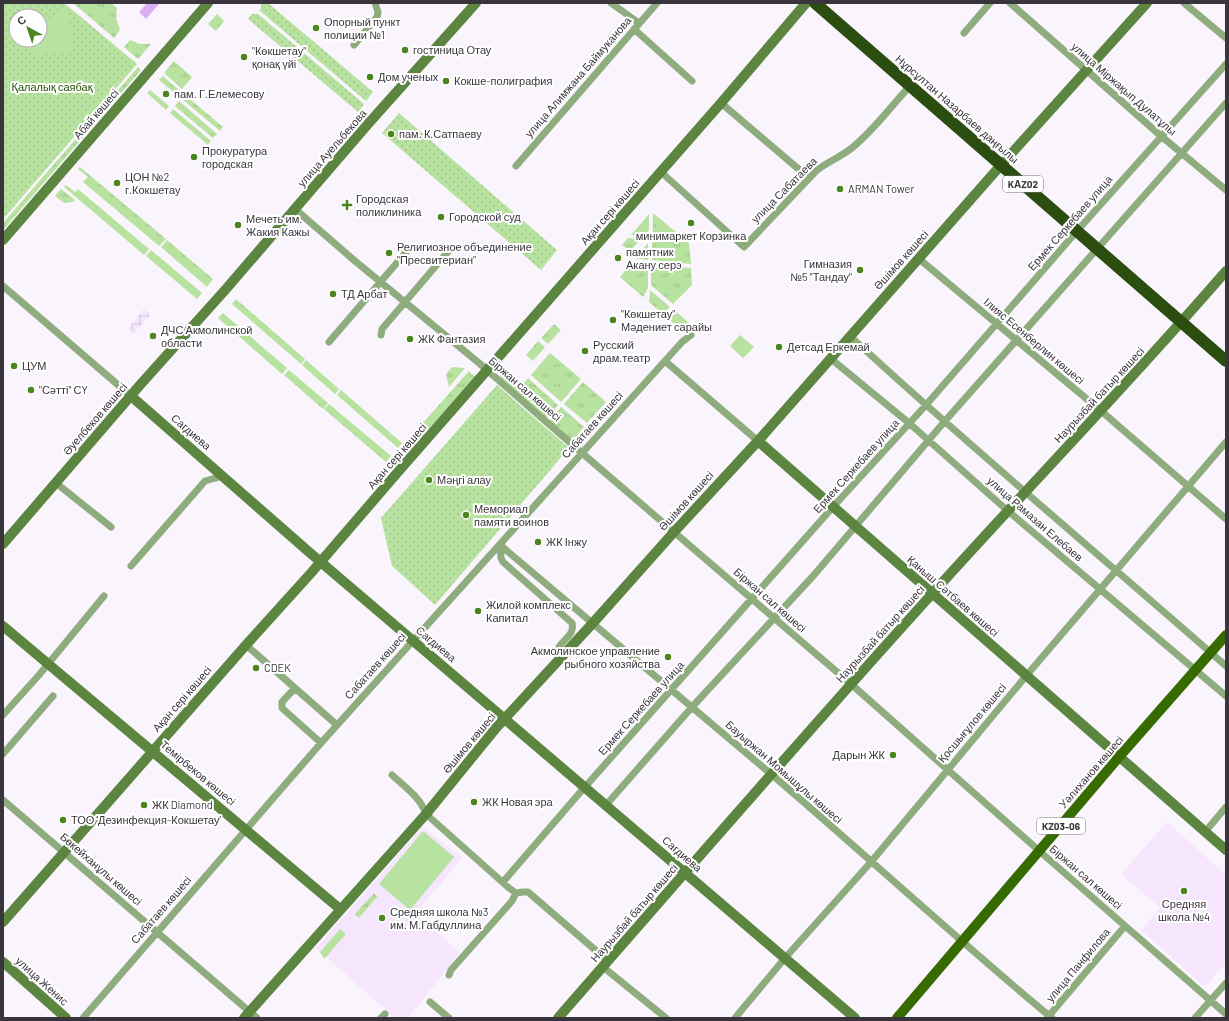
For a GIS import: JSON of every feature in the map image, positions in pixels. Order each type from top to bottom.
[{"type":"highway","name":"Нұрсұлтан Назарбаев даңғылы","points":[[815,3],[1097,249],[1182,321],[1226,361]]},
{"type":"main road","name":"Уәлиханов көшесі","points":[[897,1018],[1119,757],[1226,635]]},
{"type":"street","name":"Абай көшесі","points":[[3,240],[208,3]]},
{"type":"street","points":[[354,46],[377,17],[378,12],[375,3]]},
{"type":"street","name":"улица Ауельбекова","points":[[207,310],[368,124],[476,3]]},
{"type":"street","points":[[611,3],[692,82]]},
{"type":"street","name":"улица Алимжана Баймуканова","points":[[516,166],[657,3]]},
{"type":"street","name":"Ақан сері көшесі","points":[[3,922],[152,751],[321,562],[721,103],[806,3]]},
{"type":"street","points":[[964,32],[990,3]]},
{"type":"street","name":"улица Міржақып Дулатұлы","points":[[1010,3],[1226,190]]},
{"type":"street","name":"Әшімов көшесі","points":[[250,1016],[340,909],[426,814],[505,718],[758,441],[918,258],[1147,3]]},
{"type":"street","points":[[1184,3],[1226,38]]},
{"type":"street","name":"Ермек Серкебаев улица","points":[[503,882],[585,787],[833,507],[926,405],[1077,231],[1226,64]]},
{"type":"street","name":"улица Сабатаева","points":[[661,172],[744,247],[823,165],[842,155],[861,140],[910,86]]},
{"type":"street","points":[[721,103],[809,178]]},
{"type":"street","points":[[606,805],[692,707],[814,575],[944,421],[1226,103]]},
{"type":"street","name":"Біржан сал көшесі","points":[[295,209],[487,370],[851,684],[1226,1014]]},
{"type":"street","points":[[381,335],[382,329],[452,247]]},
{"type":"street","points":[[329,342],[407,251]]},
{"type":"street","name":"Ілияс Есенберлин көшесі","points":[[918,258],[1100,410],[1226,519]]},
{"type":"street","name":"Наурызбай батыр көшесі","points":[[558,1018],[851,684],[1226,271]]},
{"type":"street","name":"Сагдиева","points":[[3,286],[321,562],[855,1018]]},
{"type":"street","name":"Әуелбеков көшесі","points":[[3,544],[207,310]]},
{"type":"street","name":"Сабатаев көшесі","points":[[83,1018],[337,724],[414,641],[682,342],[691,335]]},
{"type":"street","name":"улица Рамазан Елебаев","points":[[850,336],[944,421],[1226,666]]},
{"type":"street","name":"улица Рамазан Елебаев","points":[[830,358],[910,423],[1008,511],[1226,696]]},
{"type":"street","name":"Қаныш Сәтбаев көшесі","points":[[665,361],[1226,850]]},
{"type":"street","name":"Қосшығұлов көшесі","points":[[735,1018],[785,958],[870,862],[1026,676],[1226,442]]},
{"type":"street","points":[[130,566],[205,481],[223,476]]},
{"type":"street","points":[[56,483],[111,527]]},
{"type":"street","points":[[500,545],[501,558],[503,562],[572,623],[572,632],[559,647],[565,654]]},
{"type":"street","name":"Бауыржан Момышұлы көшесі","points":[[500,545],[771,774],[870,862],[1050,1017]]},
{"type":"street","points":[[3,716],[104,596]]},
{"type":"street","name":"Темірбеков көшесі","points":[[3,626],[340,909]]},
{"type":"street","points":[[246,645],[337,724]]},
{"type":"street","points":[[295,688],[282,702],[282,708],[321,743]]},
{"type":"street","points":[[3,754],[53,696]]},
{"type":"street","points":[[392,775],[418,798],[426,814],[516,893],[528,892],[666,1018]]},
{"type":"street","name":"Бөкейханұлы көшесі","points":[[3,800],[156,932],[250,1016]]},
{"type":"street","points":[[1204,832],[1226,807]]},
{"type":"street","points":[[449,975],[451,970],[512,901],[516,893]]},
{"type":"street","name":"улица Панфилова","points":[[1050,1017],[1125,926]]},
{"type":"street","name":"улица Женис","points":[[3,962],[66,1018]]},
{"type":"street","points":[[1195,1018],[1226,982]]},
{"type":"street","points":[[430,1002],[450,1018]]},
{"type":"shaded area","points":[[147,3],[160,3],[146,19],[139,12]]},
{"type":"shaded area","points":[[144,309],[150,315],[134,333],[128,328]]},
{"type":"shaded area","name":"Средняя школа №4","points":[[1167,822],[1226,875],[1226,963],[1205,987],[1141,930],[1160,908],[1121,874]]},
{"type":"shaded area","name":"Средняя школа №3 им. М.Габдуллина","points":[[423,827],[462,858],[416,913],[460,953],[408,1018],[395,1018],[316,948]]},
{"type":"green space","name":"Қалалық саябақ","points":[[4,3],[64,3],[137,64],[3,219],[3,5]]},
{"type":"green space","points":[[73,3],[111,3],[117,8],[116,18],[120,30],[114,38]]},
{"type":"green space","points":[[262,3],[268,3],[373,92],[366,101],[260,11]]},
{"type":"green space","points":[[66,6],[68,8],[72,51],[46,51],[37,55],[30,49],[48,48],[48,27]]},
{"type":"green space","points":[[217,14],[224,21],[216,31],[208,24]]},
{"type":"green space","points":[[252,14],[258,14],[364,104],[358,112],[248,19]]},
{"type":"green space","points":[[130,40],[140,44],[151,44],[138,59],[124,47]]},
{"type":"green space","points":[[174,61],[192,77],[182,89],[164,73]]},
{"type":"green space","points":[[138,67],[141,70],[3,230],[3,223]]},
{"type":"green space","points":[[163,76],[181,92],[178,96],[159,80]]},
{"type":"green space","points":[[150,90],[169,106],[166,110],[147,93]]},
{"type":"green space","points":[[185,95],[223,127],[220,131],[182,99]]},
{"type":"green space","points":[[179,101],[217,134],[213,138],[175,106]]},
{"type":"green space","points":[[173,109],[211,141],[208,145],[170,113]]},
{"type":"green space","points":[[399,113],[557,250],[541,270],[382,133]]},
{"type":"green space","points":[[80,167],[166,239],[159,246],[83,182],[88,177],[78,169]]},
{"type":"green space","points":[[66,185],[75,192],[78,189],[149,249],[144,255],[64,187]]},
{"type":"green space","points":[[61,189],[75,200],[73,202],[64,203],[55,196]]},
{"type":"green space","points":[[653,213],[689,243],[691,264],[652,260]]},
{"type":"green space","points":[[649,214],[649,230],[643,236],[631,235]]},
{"type":"green space","points":[[628,238],[641,239],[630,251],[622,245]]},
{"type":"green space","points":[[167,240],[213,279],[207,287],[161,247]]},
{"type":"green space","points":[[648,243],[648,260],[635,258]]},
{"type":"green space","points":[[151,250],[202,293],[197,299],[146,256]]},
{"type":"green space","points":[[633,262],[648,263],[648,288],[643,297],[620,277]]},
{"type":"green space","points":[[651,264],[691,268],[692,285],[673,304],[651,285]]},
{"type":"green space","points":[[650,290],[670,307],[663,314],[649,302]]},
{"type":"green space","points":[[236,299],[305,359],[301,364],[232,304]]},
{"type":"green space","points":[[674,310],[689,323],[682,331],[667,317]]},
{"type":"green space","points":[[223,313],[287,368],[282,374],[218,318]]},
{"type":"green space","points":[[554,324],[561,330],[548,344],[541,338]]},
{"type":"green space","points":[[740,335],[754,347],[743,358],[730,346]]},
{"type":"green space","points":[[538,341],[545,347],[533,361],[526,355]]},
{"type":"green space","points":[[550,353],[581,379],[561,402],[531,375]]},
{"type":"green space","points":[[306,360],[339,389],[335,394],[302,365]]},
{"type":"green space","points":[[452,367],[465,368],[449,387],[446,374]]},
{"type":"green space","points":[[289,370],[328,403],[323,409],[284,375]]},
{"type":"green space","points":[[506,370],[516,380],[525,382],[528,378],[558,405],[547,418],[500,378]]},
{"type":"green space","points":[[469,371],[475,377],[415,444],[406,442]]},
{"type":"green space","points":[[583,382],[606,402],[587,423],[564,404]]},
{"type":"green space","points":[[497,385],[569,448],[435,605],[392,566],[381,518]]},
{"type":"green space","points":[[341,390],[402,443],[398,448],[337,395]]},
{"type":"green space","points":[[329,404],[391,456],[386,462],[324,409]]},
{"type":"green space","points":[[561,407],[584,427],[572,441],[549,421]]},
{"type":"green space","points":[[423,831],[454,857],[410,910],[379,884]]},
{"type":"green space","points":[[374,893],[377,897],[359,918],[355,914]]},
{"type":"green space","points":[[340,929],[346,934],[324,959],[320,952]]},
{"type":"place","name":"Опорный пункт полиции №1","points":[[316,28]]},
{"type":"place","name":"гостиница Отау","points":[[405,50]]},
{"type":"place","name":"\"Көкшетау\" қонақ үйі","points":[[244,57]]},
{"type":"place","name":"Дом ученых","points":[[370,77]]},
{"type":"place","name":"Кокше-полиграфия","points":[[446,81]]},
{"type":"place","name":"пам. Г.Елемесову","points":[[166,94]]},
{"type":"place","name":"пам. К.Сатпаеву","points":[[391,134]]},
{"type":"place","name":"Прокуратура городская","points":[[194,157]]},
{"type":"place","name":"ЦОН №2 г.Кокшетау","points":[[117,183]]},
{"type":"place","name":"ARMAN Tower","points":[[840,189]]},
{"type":"place","name":"Городская поликлиника","points":[[347,205]]},
{"type":"place","name":"Городской суд","points":[[441,217]]},
{"type":"place","name":"минимаркет Корзинка","points":[[691,223]]},
{"type":"place","name":"Мечеть им. Жакия Кажы","points":[[238,225]]},
{"type":"place","name":"Религиозное объединение \"Пресвитериан\"","points":[[389,253]]},
{"type":"place","name":"памятник Акану серэ","points":[[618,258]]},
{"type":"place","name":"Гимназия №5 \"Тандау\"","points":[[860,270]]},
{"type":"place","name":"ТД Арбат","points":[[333,294]]},
{"type":"place","name":"\"Көкшетау\" Мәдениет сарайы","points":[[613,320]]},
{"type":"place","name":"ДЧС Акмолинской области","points":[[153,336]]},
{"type":"place","name":"ЖК Фантазия","points":[[410,339]]},
{"type":"place","name":"Детсад Еркемай","points":[[779,347]]},
{"type":"place","name":"Русский драм.театр","points":[[585,351]]},
{"type":"place","name":"ЦУМ","points":[[14,366]]},
{"type":"place","name":"\"Сәтті\" СY","points":[[31,390]]},
{"type":"place","name":"Мәңгі алау","points":[[429,480]]},
{"type":"place","name":"Мемориал памяти воинов","points":[[466,515]]},
{"type":"place","name":"ЖК Інжу","points":[[538,542]]},
{"type":"place","name":"Жилой комплекс Капитал","points":[[478,611]]},
{"type":"place","name":"Акмолинское управление рыбного хозяйства","points":[[668,657]]},
{"type":"place","name":"CDEK","points":[[256,668]]},
{"type":"place","name":"Дарын ЖК","points":[[893,755]]},
{"type":"place","name":"ЖК Новая эра","points":[[474,802]]},
{"type":"place","name":"ЖК Diamond","points":[[144,805]]},
{"type":"place","name":"ТОО 'Дезинфекция-Кокшетау'","points":[[63,820]]},
{"type":"place","name":"Средняя школа №4","points":[[1184,891]]},
{"type":"place","name":"Средняя школа №3 им. М.Габдуллина","points":[[382,918]]}]
